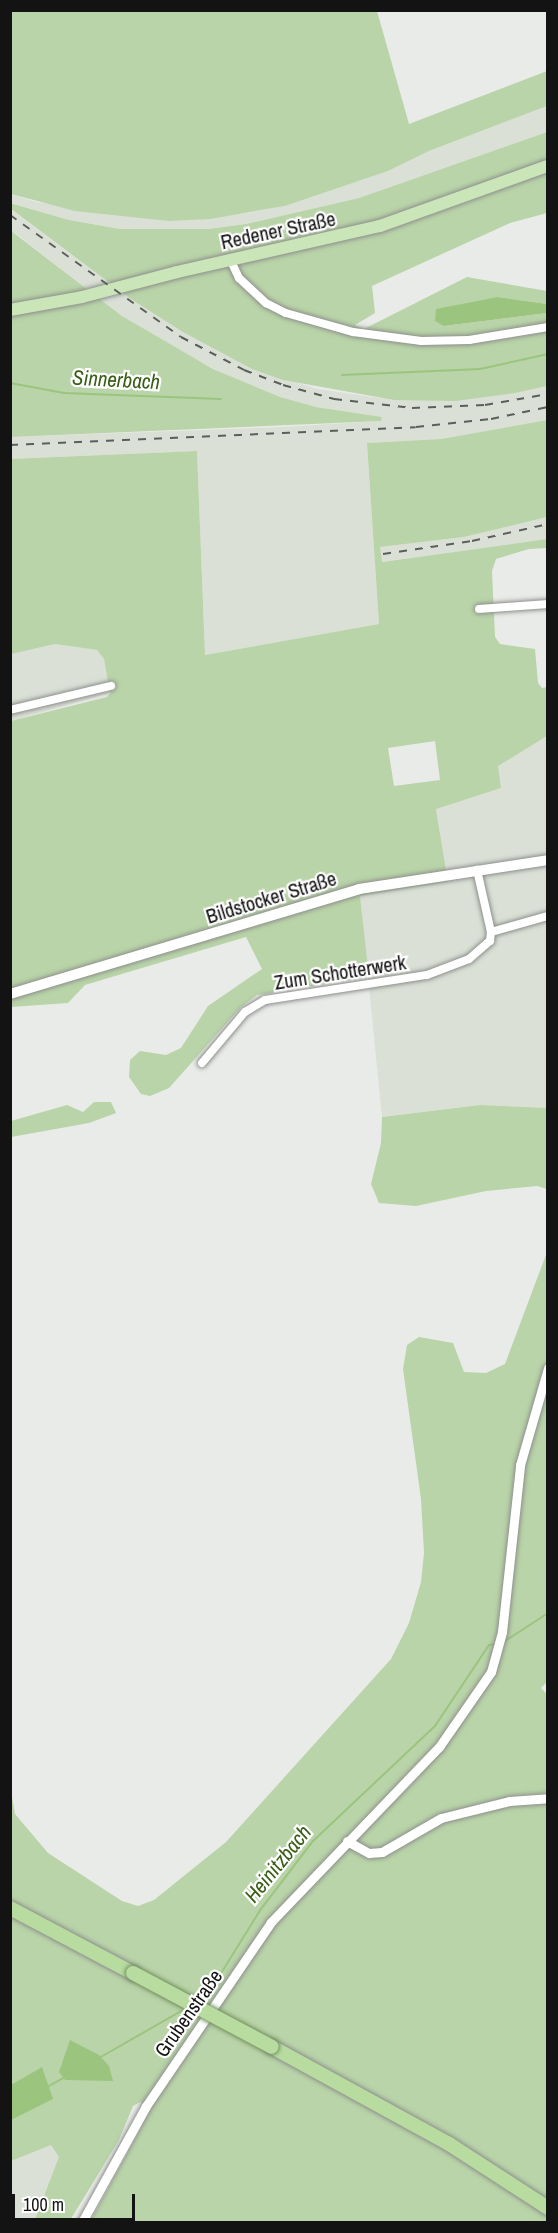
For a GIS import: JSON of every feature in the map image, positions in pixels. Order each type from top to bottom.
[{"type":"highway","points":[[10,1908],[441,2139],[548,2208]]},
{"type":"main road","name":"Redener Straße","points":[[10,310],[82,297],[380,226],[548,166]]},
{"type":"main road","name":"Bildstocker Straße","points":[[10,994],[327,897],[477,870],[548,860]]},
{"type":"street","points":[[231,261],[245,285],[266,303],[286,313],[353,332],[421,341],[457,340],[548,327]]},
{"type":"street","points":[[479,609],[548,604]]},
{"type":"street","points":[[10,710],[111,686]]},
{"type":"street","points":[[477,870],[491,932],[548,916]]},
{"type":"street","name":"Zum Schotterwerk","points":[[202,1063],[255,1005],[453,969],[483,949],[491,932]]},
{"type":"street","name":"Grubenstraße","points":[[82,2223],[146,2106],[271,1922],[439,1747],[491,1672],[503,1622],[520,1466],[548,1368]]},
{"type":"street","points":[[347,1841],[369,1853],[382,1852],[441,1818],[500,1803],[548,1798]]},
{"type":"shaded area","points":[[10,11],[377,11],[409,124],[547,71],[547,106],[429,151],[388,171],[285,206],[210,219],[169,221],[75,211],[11,194]]},
{"type":"shaded area","points":[[547,106],[547,132],[359,198],[246,224],[208,229],[120,229],[69,220],[11,203],[10,194],[37,202],[169,221],[248,213],[285,206],[388,171],[429,151]]},
{"type":"shaded area","points":[[547,132],[547,213],[510,223],[372,286],[375,313],[355,325],[364,329],[467,277],[547,291],[547,304],[498,297],[444,326],[547,313],[547,386],[455,401],[394,400],[283,380],[252,369],[183,332],[131,299],[11,209],[10,203],[69,220],[120,229],[208,229],[246,224],[359,198]]},
{"type":"shaded area","points":[[10,209],[131,299],[252,369],[318,389],[394,400],[515,393],[547,386],[547,420],[441,439],[367,443],[379,624],[205,655],[197,451],[11,459],[11,437],[282,427],[381,421],[382,417],[316,407],[279,397],[243,384],[176,349],[122,316],[11,230]]},
{"type":"shaded area","points":[[10,230],[122,316],[213,369],[280,397],[316,407],[382,417],[381,421],[11,437]]},
{"type":"shaded area","points":[[498,297],[547,304],[547,313],[444,326],[435,321],[436,309]]},
{"type":"shaded area","points":[[547,420],[547,517],[464,537],[380,547],[382,562],[547,539],[547,548],[529,549],[496,559],[492,571],[495,637],[500,644],[535,649],[538,683],[542,688],[547,687],[547,736],[498,766],[501,788],[436,809],[448,882],[360,896],[369,977],[257,995],[241,1007],[169,1088],[150,1096],[141,1094],[129,1077],[130,1060],[140,1051],[166,1055],[181,1048],[208,1006],[262,969],[246,937],[85,985],[68,1003],[11,1007],[11,721],[107,697],[110,693],[104,659],[97,650],[55,644],[11,654],[10,459],[197,451],[205,655],[379,624],[367,443],[441,439]],"holes":[[[435,741],[440,780],[394,786],[388,748]]]},
{"type":"shaded area","points":[[547,517],[547,539],[381,562],[380,547],[464,537]]},
{"type":"shaded area","points":[[55,644],[97,650],[104,659],[110,693],[11,721],[10,654]]},
{"type":"shaded area","points":[[547,736],[547,1108],[480,1105],[382,1117],[360,896],[448,882],[436,808],[501,788],[497,766]]},
{"type":"shaded area","points":[[94,1102],[111,1102],[116,1113],[89,1123],[11,1137],[11,1121],[67,1105],[83,1112]]},
{"type":"shaded area","points":[[480,1105],[547,1108],[547,1189],[537,1186],[486,1191],[416,1206],[379,1203],[371,1184],[381,1143],[382,1117]]},
{"type":"shaded area","points":[[547,1252],[548,1681],[541,1688],[548,1695],[547,2222],[90,2222],[151,2109],[140,2102],[133,2106],[119,2140],[69,2222],[34,2222],[59,2157],[51,2145],[11,2161],[10,1786],[15,1814],[48,1853],[122,1901],[138,1906],[154,1900],[226,1842],[391,1659],[409,1623],[421,1582],[424,1553],[421,1499],[403,1369],[407,1345],[419,1337],[453,1343],[464,1372],[486,1373],[505,1364]]},
{"type":"shaded area","points":[[70,2040],[99,2055],[109,2066],[113,2081],[65,2080],[59,2072]]},
{"type":"shaded area","points":[[42,2067],[53,2099],[11,2120],[11,2085]]},
{"type":"shaded area","points":[[51,2144],[59,2157],[34,2222],[11,2222],[11,2161]]},
{"type":"waterway","name":"Sinnerbach","points":[[342,375],[480,369],[548,354]]},
{"type":"waterway","name":"Sinnerbach","points":[[10,383],[64,393],[221,399]]},
{"type":"waterway","name":"Heinitzbach","points":[[502,1643],[548,1613]]},
{"type":"waterway","name":"Heinitzbach","points":[[198,2001],[207,1996],[261,1909],[313,1841],[435,1726],[489,1645],[497,1644]]},
{"type":"waterway","name":"Heinitzbach","points":[[99,2058],[188,2007]]},
{"type":"waterway","name":"Heinitzbach","points":[[47,2087],[65,2077]]},
{"type":"railway","points":[[10,215],[181,337],[244,370],[283,385],[334,399],[412,408],[485,405],[548,394]]},
{"type":"railway","points":[[10,445],[416,427],[491,419],[548,407]]},
{"type":"railway","points":[[383,554],[472,541],[548,524]]}]
